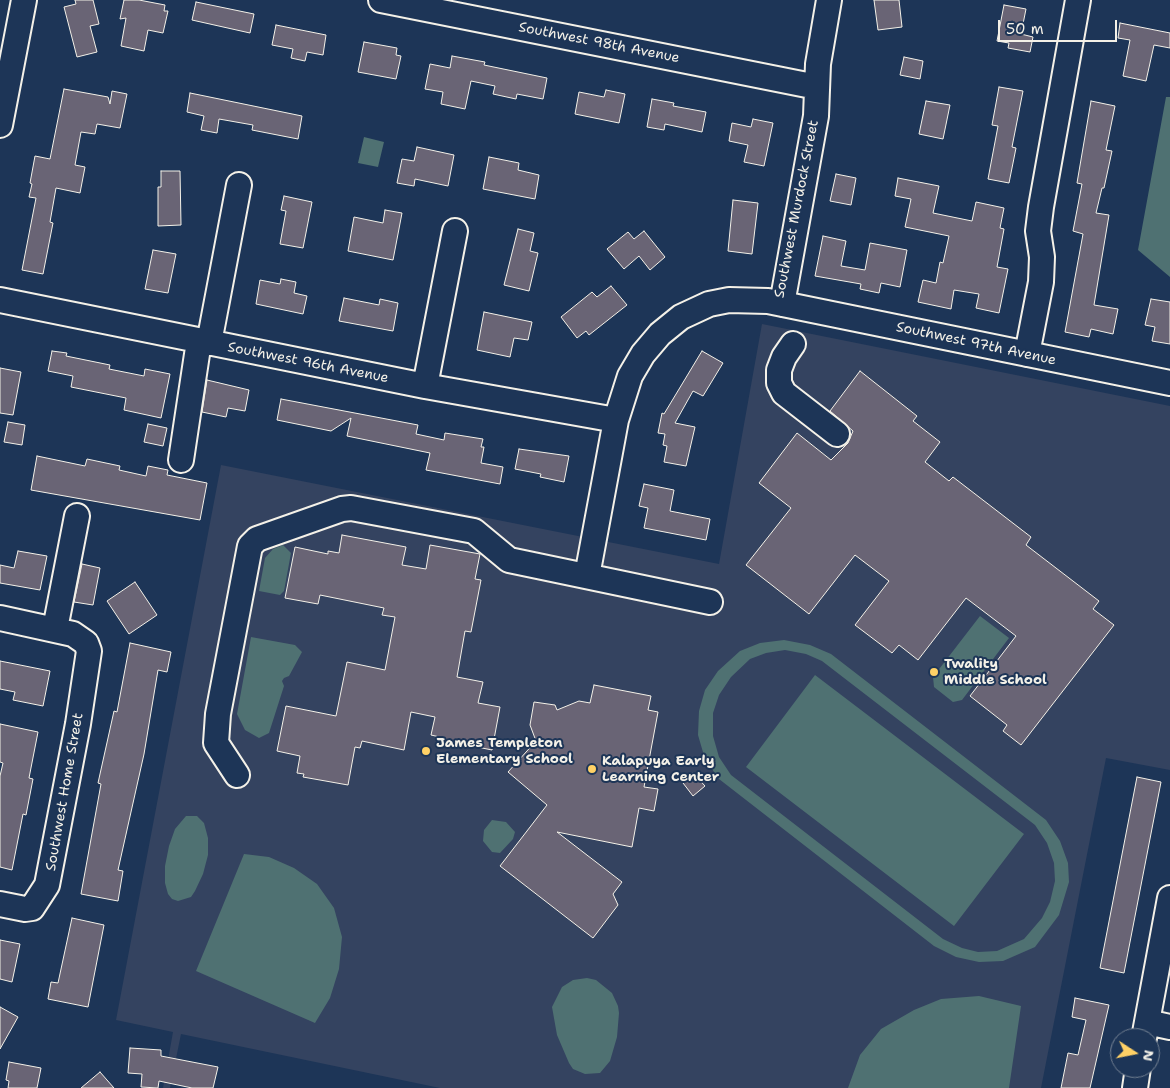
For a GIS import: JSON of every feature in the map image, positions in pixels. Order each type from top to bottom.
[{"type":"street","points":[[0,125],[24,0]]},
{"type":"street","name":"Southwest 98th Avenue","points":[[380,0],[817,87]]},
{"type":"street","name":"Southwest Murdock Street","points":[[587,576],[616,420],[625,390],[636,365],[655,339],[681,317],[709,304],[729,300],[755,300],[782,304],[816,116],[818,64],[829,0]]},
{"type":"street","points":[[1027,354],[1041,282],[1039,223],[1078,0]]},
{"type":"street","points":[[181,460],[204,342],[239,185]]},
{"type":"street","points":[[425,386],[455,231]]},
{"type":"street","name":"Southwest 96th Avenue","points":[[0,300],[425,386],[616,420]]},
{"type":"street","name":"Southwest 97th Avenue","points":[[782,304],[1170,383]]},
{"type":"street","points":[[793,344],[784,356],[779,370],[779,383],[784,393],[837,434]]},
{"type":"street","points":[[237,775],[216,743],[218,714],[250,546],[257,539],[342,509],[351,508],[474,532],[509,560],[710,602]]},
{"type":"street","points":[[0,618],[55,629],[77,516]]},
{"type":"street","name":"Southwest Home Street","points":[[0,904],[25,909],[32,908],[38,901],[49,879],[88,666],[89,651],[86,644],[79,637],[55,629]]},
{"type":"street","points":[[1154,1028],[1170,898]]},
{"type":"shaded area","points":[[762,324],[1170,406],[1170,770],[1106,758],[1041,1088],[440,1088],[181,1034],[170,1088],[163,1088],[173,1032],[116,1020],[221,465],[719,564]]},
{"type":"green space","points":[[1166,97],[1170,97],[1170,277],[1138,250]]},
{"type":"green space","points":[[364,137],[384,142],[378,167],[358,163]]},
{"type":"green space","points":[[283,545],[291,553],[284,591],[280,595],[259,591],[265,558],[273,549]]},
{"type":"green space","points":[[980,616],[1009,638],[962,700],[953,702],[934,687],[933,677]]},
{"type":"green space","points":[[251,637],[295,645],[302,652],[289,676],[282,681],[284,686],[269,733],[259,738],[245,730],[237,714]]},
{"type":"green space","points":[[784,640],[810,645],[831,654],[1046,820],[1060,841],[1068,863],[1069,882],[1059,915],[1035,947],[1003,961],[979,962],[956,957],[934,946],[719,779],[705,759],[698,735],[699,711],[705,690],[718,671],[740,651],[760,643]],"holes":[[[785,650],[806,654],[822,661],[1035,825],[1047,843],[1054,863],[1055,881],[1050,902],[1042,918],[1024,939],[997,951],[978,952],[962,948],[943,939],[731,775],[719,757],[713,736],[713,713],[719,695],[731,677],[750,659],[766,653]]]},
{"type":"green space","points":[[815,675],[1024,834],[954,926],[746,767]]},
{"type":"green space","points":[[186,816],[197,816],[204,823],[208,838],[208,855],[203,874],[195,891],[191,897],[178,901],[172,899],[168,894],[165,883],[165,866],[175,829]]},
{"type":"green space","points":[[492,820],[506,822],[515,832],[513,839],[500,853],[492,852],[483,841],[484,830]]},
{"type":"green space","points":[[244,854],[269,857],[294,868],[317,884],[334,908],[342,937],[339,969],[330,998],[315,1023],[196,971]]},
{"type":"green space","points":[[587,978],[596,980],[612,993],[619,1013],[617,1037],[610,1061],[600,1073],[585,1074],[573,1069],[569,1063],[557,1035],[552,1007],[562,987],[573,980]]},
{"type":"green space","points":[[979,996],[1021,1006],[1009,1088],[848,1088],[860,1055],[881,1029],[914,1010],[941,999]]},
{"type":"building","points":[[75,0],[93,0],[99,24],[90,26],[97,52],[77,57],[64,7],[76,4]]},
{"type":"building","points":[[124,0],[139,0],[165,5],[164,11],[168,11],[163,33],[148,30],[144,51],[121,46],[126,18],[120,19]]},
{"type":"building","points":[[874,0],[899,0],[902,27],[878,30]]},
{"type":"building","points":[[196,2],[254,14],[250,33],[192,20]]},
{"type":"building","points":[[1004,5],[1026,9],[1021,34],[1033,37],[1030,52],[1008,48],[1009,43],[997,41]]},
{"type":"building","points":[[1120,23],[1170,33],[1170,48],[1154,45],[1146,81],[1123,76],[1130,40],[1118,38]]},
{"type":"building","points":[[276,25],[326,35],[323,55],[307,52],[305,61],[291,58],[293,49],[272,45]]},
{"type":"building","points":[[364,42],[397,48],[396,55],[401,56],[396,79],[358,72]]},
{"type":"building","points":[[452,56],[485,62],[484,65],[547,78],[543,99],[517,94],[516,99],[493,94],[495,86],[471,81],[465,109],[441,104],[443,92],[425,89],[430,64],[450,68]]},
{"type":"building","points":[[904,57],[923,61],[920,79],[900,75]]},
{"type":"building","points":[[999,87],[1023,91],[1012,147],[1016,148],[1009,183],[988,179],[998,126],[992,125]]},
{"type":"building","points":[[64,89],[108,97],[110,104],[112,91],[127,94],[120,128],[97,124],[95,134],[81,132],[75,165],[85,167],[80,193],[56,188],[50,222],[53,223],[43,274],[22,270],[36,198],[29,197],[32,184],[30,183],[35,156],[50,159]]},
{"type":"building","points":[[606,90],[625,94],[619,123],[575,114],[579,92],[604,97]]},
{"type":"building","points":[[190,93],[302,116],[298,139],[252,130],[253,125],[219,119],[217,133],[201,130],[204,116],[187,112]]},
{"type":"building","points":[[652,99],[674,103],[673,106],[706,112],[702,132],[665,124],[664,130],[647,127]]},
{"type":"building","points":[[926,101],[950,105],[943,139],[919,134]]},
{"type":"building","points":[[1091,101],[1115,106],[1106,150],[1112,151],[1096,213],[1109,215],[1094,305],[1118,309],[1113,334],[1091,329],[1089,337],[1065,332],[1083,234],[1073,231],[1082,184],[1077,183]]},
{"type":"building","points":[[753,119],[773,123],[764,166],[744,162],[748,145],[729,141],[732,123],[751,127]]},
{"type":"building","points":[[417,147],[454,155],[448,186],[415,179],[414,186],[397,183],[402,159],[414,161]]},
{"type":"building","points":[[489,157],[519,163],[518,170],[539,175],[535,199],[483,189]]},
{"type":"building","points":[[161,171],[180,171],[181,225],[158,226],[158,187],[161,187]]},
{"type":"building","points":[[836,174],[856,178],[851,205],[830,201]]},
{"type":"building","points":[[898,178],[939,186],[933,213],[972,221],[976,202],[1004,208],[1000,228],[1004,229],[997,267],[1008,269],[999,313],[976,308],[979,294],[954,290],[951,309],[918,302],[923,280],[936,283],[940,262],[943,263],[949,236],[905,227],[911,199],[895,196]]},
{"type":"building","points":[[284,196],[312,202],[303,248],[280,244],[286,211],[281,210]]},
{"type":"building","points":[[733,200],[758,203],[752,254],[728,251]]},
{"type":"building","points":[[385,210],[402,213],[393,260],[348,251],[354,217],[383,223]]},
{"type":"building","points":[[518,229],[534,233],[530,251],[538,253],[529,291],[504,285]]},
{"type":"building","points":[[644,231],[665,257],[650,270],[639,256],[624,269],[607,249],[628,232],[634,239]]},
{"type":"building","points":[[823,236],[846,241],[841,266],[865,270],[870,243],[907,250],[900,287],[881,283],[879,293],[860,289],[861,284],[815,276]]},
{"type":"building","points":[[153,250],[176,254],[168,293],[145,289]]},
{"type":"building","points":[[281,279],[296,282],[294,293],[307,296],[303,314],[256,304],[260,280],[280,284]]},
{"type":"building","points":[[611,286],[627,305],[589,335],[586,331],[577,338],[561,317],[592,292],[597,297]]},
{"type":"building","points":[[344,298],[379,305],[380,299],[398,303],[393,331],[339,321]]},
{"type":"building","points":[[1151,299],[1170,302],[1170,344],[1152,341],[1155,327],[1145,325]]},
{"type":"building","points":[[484,312],[532,322],[528,340],[514,338],[510,357],[477,350]]},
{"type":"building","points":[[52,351],[67,353],[66,356],[110,365],[109,369],[144,376],[145,369],[170,374],[161,418],[124,410],[126,398],[71,387],[73,376],[48,371]]},
{"type":"building","points":[[702,351],[723,363],[703,396],[693,391],[675,423],[695,427],[686,466],[664,462],[667,446],[663,445],[665,434],[658,433],[662,413],[664,414]]},
{"type":"building","points":[[0,368],[21,372],[13,415],[0,413]]},
{"type":"building","points":[[860,371],[917,416],[913,421],[940,442],[925,462],[949,481],[953,477],[1031,537],[1026,545],[1099,601],[1093,609],[1114,625],[1021,745],[1003,731],[1007,725],[970,696],[1016,636],[966,598],[918,660],[899,645],[892,653],[855,625],[889,581],[855,555],[809,614],[746,565],[791,508],[759,483],[797,433],[831,460],[848,443],[853,431],[830,411]]},
{"type":"building","points":[[207,380],[249,390],[245,411],[228,408],[226,417],[202,412]]},
{"type":"building","points":[[281,399],[418,425],[416,434],[444,440],[445,433],[483,439],[481,447],[484,447],[481,463],[503,467],[500,484],[426,470],[430,453],[347,436],[351,418],[331,431],[277,420]]},
{"type":"building","points":[[8,422],[25,425],[22,445],[4,442]]},
{"type":"building","points":[[148,424],[167,428],[163,446],[144,442]]},
{"type":"building","points":[[519,449],[569,456],[564,482],[540,477],[541,474],[515,469]]},
{"type":"building","points":[[37,456],[85,466],[87,459],[120,466],[119,470],[146,476],[148,466],[168,470],[167,475],[207,483],[200,520],[31,490]]},
{"type":"building","points":[[644,484],[674,490],[670,511],[710,519],[706,540],[644,528],[648,508],[639,506]]},
{"type":"building","points":[[342,535],[406,547],[402,565],[426,569],[430,545],[480,554],[475,579],[481,580],[471,632],[465,631],[457,677],[483,682],[478,703],[500,707],[492,750],[443,740],[444,738],[431,735],[435,717],[411,712],[404,750],[362,741],[360,748],[355,747],[348,785],[303,777],[304,774],[297,773],[300,756],[277,751],[286,706],[336,716],[347,662],[385,670],[395,617],[382,615],[384,608],[320,595],[318,604],[285,598],[295,547],[328,554],[328,551],[339,553]]},
{"type":"building","points":[[18,551],[47,556],[40,590],[0,583],[0,565],[14,568]]},
{"type":"building","points":[[82,564],[100,568],[93,605],[74,602]]},
{"type":"building","points":[[135,582],[157,615],[129,634],[107,601]]},
{"type":"building","points":[[130,643],[171,652],[167,672],[158,670],[144,754],[118,870],[123,871],[118,901],[81,894],[101,784],[98,783],[114,711],[117,712]]},
{"type":"building","points":[[0,661],[50,671],[43,706],[13,700],[15,692],[0,689]]},
{"type":"building","points":[[594,685],[651,696],[648,710],[658,712],[644,787],[658,789],[654,811],[639,808],[632,847],[557,832],[622,882],[613,894],[618,905],[593,938],[500,866],[547,805],[508,772],[536,741],[530,725],[534,702],[555,705],[557,710],[579,701],[590,703]]},
{"type":"building","points":[[0,724],[38,732],[29,778],[33,779],[26,815],[23,814],[12,870],[0,867],[0,776],[3,763],[0,762]]},
{"type":"building","points":[[693,773],[705,786],[693,796],[683,783]]},
{"type":"building","points":[[1137,777],[1161,782],[1124,973],[1100,968]]},
{"type":"building","points":[[72,918],[104,925],[88,1007],[48,999],[51,982],[58,983]]},
{"type":"building","points":[[0,940],[20,944],[12,982],[0,979]]},
{"type":"building","points":[[1075,998],[1109,1005],[1090,1088],[1061,1088],[1068,1053],[1078,1055],[1086,1020],[1072,1017]]},
{"type":"building","points":[[0,1007],[18,1017],[0,1049]]},
{"type":"building","points":[[130,1048],[161,1050],[161,1056],[218,1067],[213,1088],[192,1088],[159,1081],[158,1088],[141,1087],[142,1074],[128,1073]]},
{"type":"building","points":[[9,1062],[41,1068],[37,1088],[8,1088],[9,1081],[6,1080]]},
{"type":"building","points":[[100,1072],[114,1088],[81,1088]]},
{"type":"place","name":"Twality Middle School","points":[[934,672]]},
{"type":"place","name":"James Templeton Elementary School","points":[[426,751]]},
{"type":"place","name":"Kalapuya Early Learning Center","points":[[592,769]]}]
